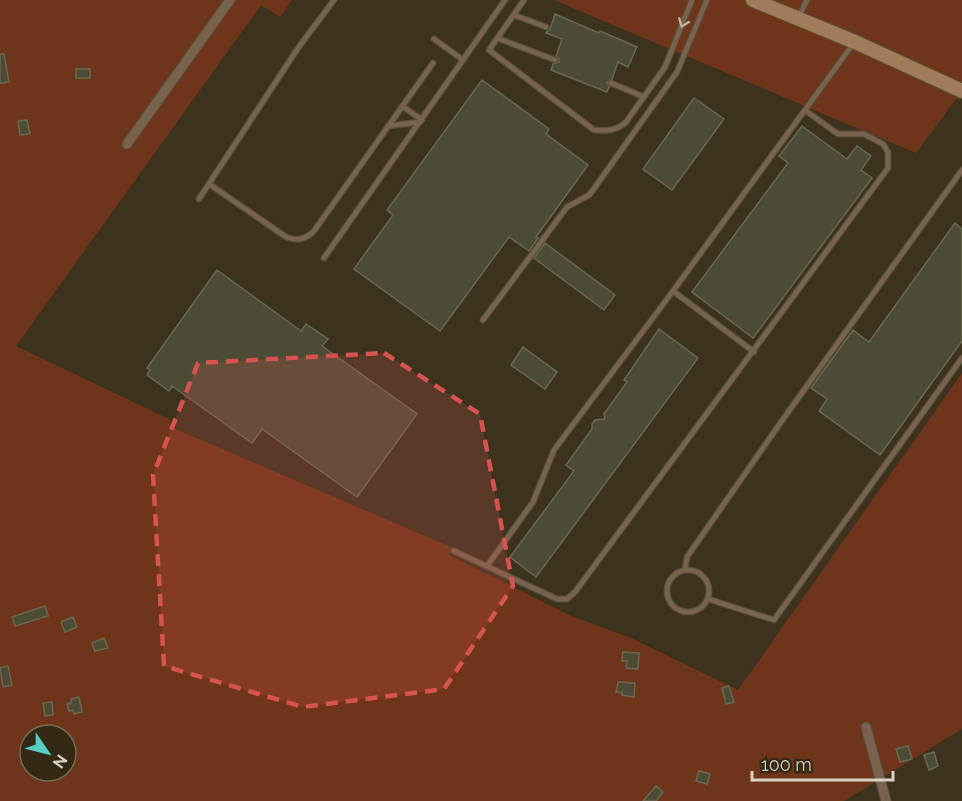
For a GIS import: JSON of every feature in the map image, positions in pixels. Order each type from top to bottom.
[{"type":"street","points":[[127,144],[230,0]]},
{"type":"street","points":[[753,0],[855,42],[962,91]]},
{"type":"street","points":[[866,727],[886,801]]},
{"type":"lane","points":[[199,199],[298,48],[334,0]]},
{"type":"lane","points":[[324,258],[506,0]]},
{"type":"lane","points":[[524,0],[489,50],[594,130],[607,131],[620,128],[665,67],[692,0]]},
{"type":"lane","points":[[483,321],[567,207],[589,195],[670,82],[681,63],[707,0]]},
{"type":"lane","points":[[798,19],[807,0]]},
{"type":"lane","points":[[514,15],[546,27]]},
{"type":"lane","points":[[497,38],[555,60]]},
{"type":"lane","points":[[434,39],[463,60]]},
{"type":"lane","points":[[487,566],[533,502],[554,450],[855,42]]},
{"type":"lane","points":[[209,184],[286,237],[301,239],[314,231],[433,63]]},
{"type":"lane","points":[[611,83],[644,97]]},
{"type":"lane","points":[[402,106],[421,121]]},
{"type":"lane","points":[[454,551],[557,599],[570,597],[754,352],[888,168],[888,152],[883,144],[864,134],[838,134],[806,111]]},
{"type":"lane","points":[[388,126],[421,121]]},
{"type":"lane","points":[[685,570],[687,557],[707,528],[962,170]]},
{"type":"lane","points":[[673,291],[754,352]]},
{"type":"lane","points":[[708,599],[774,620],[962,358]]},
{"type":"lane","points":[[685,570],[696,571],[705,578],[709,588],[708,599],[700,609],[695,611],[683,612],[673,606],[667,596],[667,586],[676,574],[685,570]]},
{"type":"highlighted area","points":[[384,353],[480,414],[513,586],[444,689],[303,707],[164,666],[153,475],[198,363]]},
{"type":"shaded area","points":[[0,0],[292,0],[280,17],[261,5],[16,346],[169,419],[173,428],[453,548],[449,555],[571,616],[631,638],[738,690],[962,373],[962,729],[844,801],[0,801]]},
{"type":"shaded area","points":[[554,0],[962,0],[962,99],[957,98],[916,153]]},
{"type":"building","points":[[555,14],[637,47],[628,67],[618,62],[612,79],[607,82],[609,87],[607,92],[551,70],[553,64],[559,62],[556,56],[562,39],[546,33],[550,29]]},
{"type":"building","points":[[0,54],[4,54],[9,82],[0,83]]},
{"type":"building","points":[[76,69],[90,69],[90,78],[76,78]]},
{"type":"building","points":[[482,80],[549,129],[546,134],[588,165],[536,237],[538,238],[529,251],[509,237],[440,331],[354,269],[393,215],[387,210]]},
{"type":"building","points":[[694,98],[724,119],[672,190],[643,169]]},
{"type":"building","points":[[27,120],[30,134],[20,135],[18,121]]},
{"type":"building","points":[[802,126],[847,159],[857,146],[871,156],[861,170],[872,178],[753,338],[692,292],[788,163],[779,156]]},
{"type":"building","points":[[955,223],[962,229],[962,341],[880,455],[819,411],[827,399],[811,388],[853,330],[869,342]]},
{"type":"building","points":[[545,243],[615,295],[604,310],[534,258]]},
{"type":"building","points":[[217,270],[301,331],[306,324],[328,339],[322,346],[417,414],[357,497],[262,429],[252,443],[172,386],[169,391],[147,375],[150,370],[147,368]]},
{"type":"building","points":[[659,329],[698,358],[536,577],[510,557],[574,471],[566,465],[592,429],[595,420],[605,419],[604,414],[627,382],[624,380]]},
{"type":"building","points":[[523,347],[557,372],[545,389],[511,365]]},
{"type":"building","points":[[45,606],[48,616],[15,626],[12,617]]},
{"type":"building","points":[[73,617],[77,627],[65,632],[61,622]]},
{"type":"building","points":[[104,638],[108,648],[95,651],[92,643]]},
{"type":"building","points":[[623,652],[639,653],[638,669],[626,668],[627,661],[622,661]]},
{"type":"building","points":[[8,666],[12,685],[3,687],[0,668]]},
{"type":"building","points":[[618,682],[635,683],[634,697],[616,692]]},
{"type":"building","points":[[729,686],[734,702],[726,704],[722,688]]},
{"type":"building","points":[[79,697],[82,712],[74,714],[73,710],[69,711],[67,704],[71,703],[71,699]]},
{"type":"building","points":[[52,702],[53,715],[45,716],[43,703]]},
{"type":"building","points":[[908,746],[912,759],[900,762],[896,749]]},
{"type":"building","points":[[934,752],[938,766],[929,770],[924,755]]},
{"type":"building","points":[[699,771],[710,774],[707,784],[696,781]]},
{"type":"building","points":[[656,786],[663,792],[656,801],[643,801]]}]
